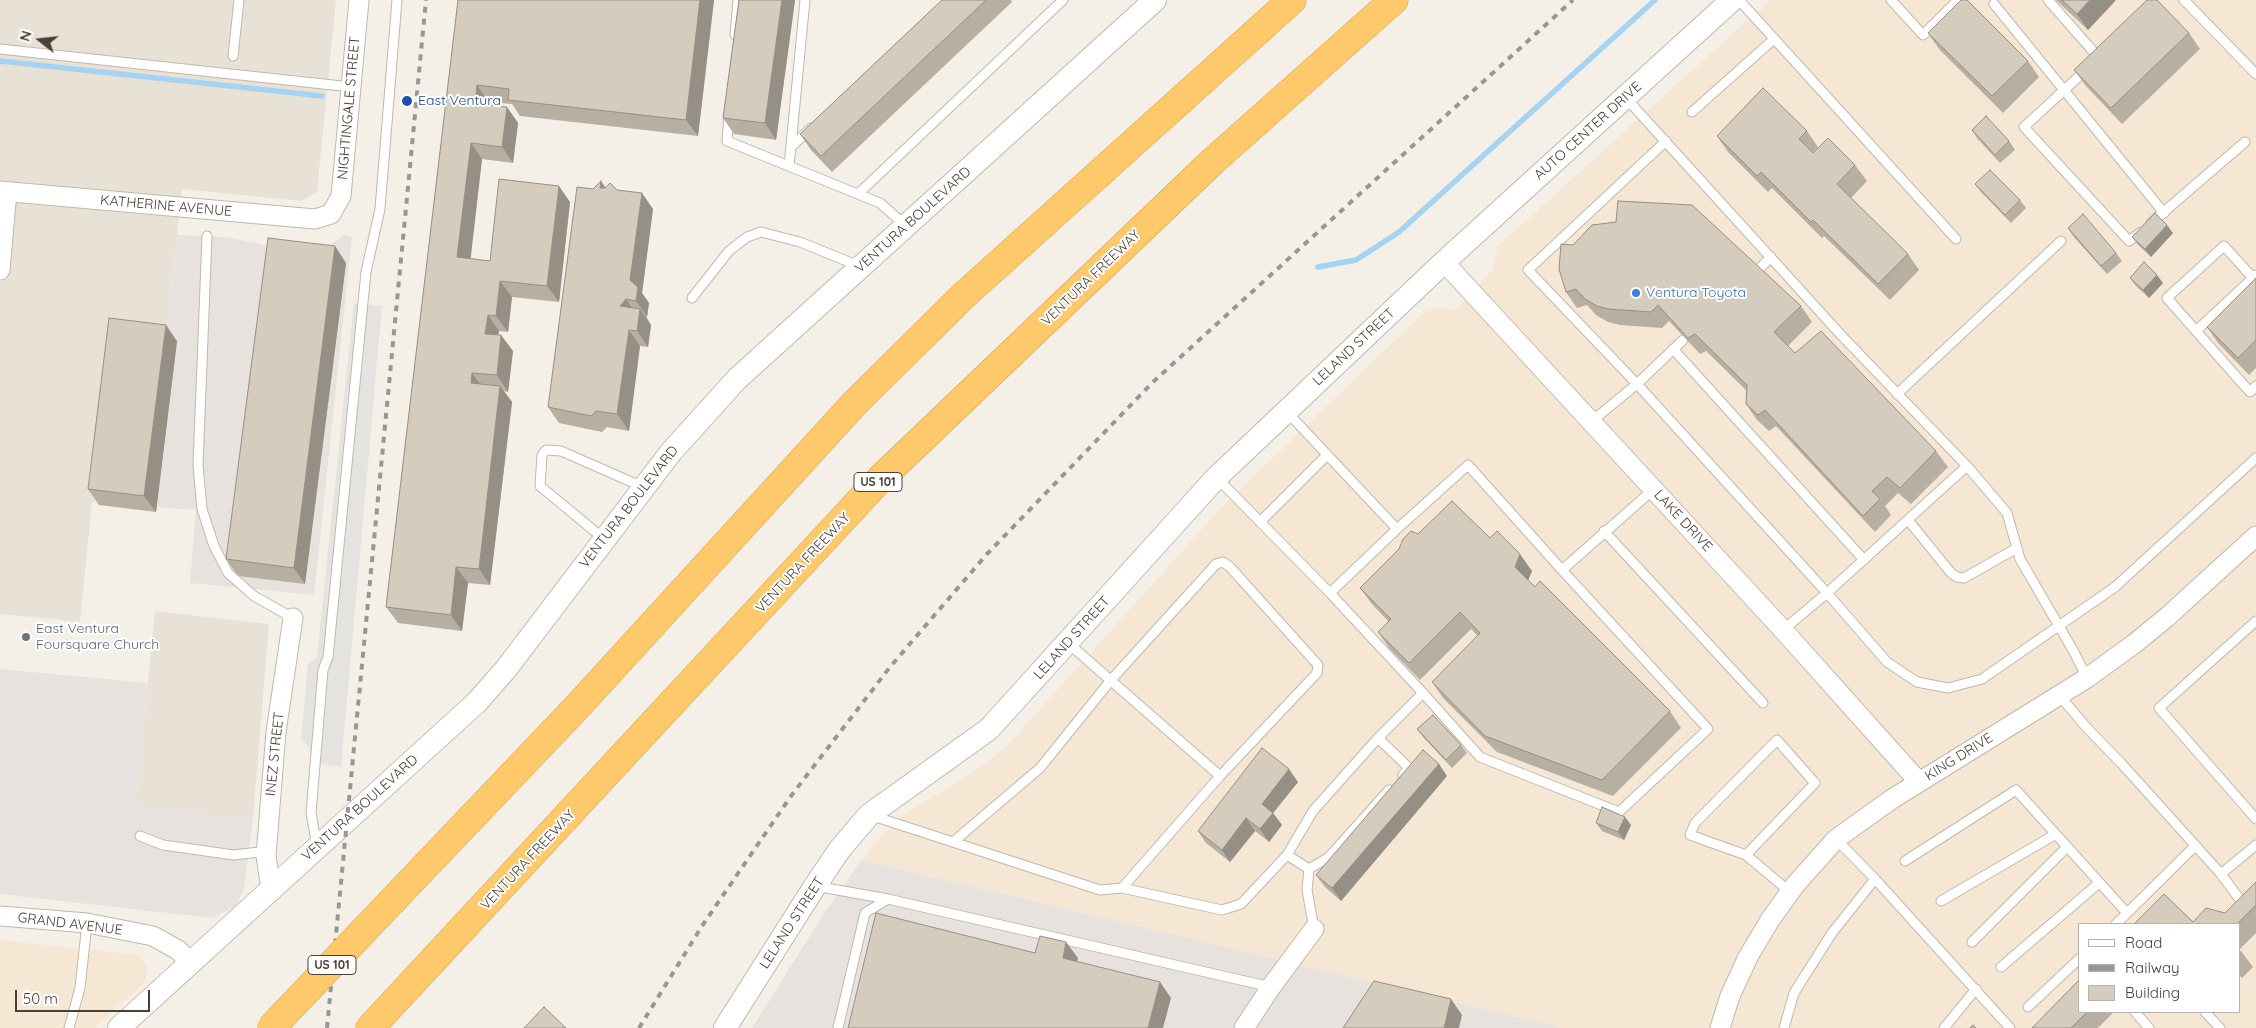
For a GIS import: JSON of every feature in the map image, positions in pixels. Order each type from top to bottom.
[{"type":"highway","name":"US 101","points":[[271,1028],[577,707],[854,404],[962,297],[1292,0]]},
{"type":"highway","name":"VENTURA FREEWAY","points":[[370,1028],[880,480],[1213,161],[1394,0]]},
{"type":"street","name":"NIGHTINGALE STREET","points":[[331,214],[341,196],[360,0]]},
{"type":"street","name":"VENTURA BOULEVARD","points":[[119,1028],[317,846],[478,702],[506,669],[644,487],[703,414],[737,379],[1154,0]]},
{"type":"street","name":"AUTO CENTER DRIVE","points":[[1444,262],[1732,0]]},
{"type":"street","name":"KATHERINE AVENUE","points":[[4,191],[315,219],[331,214]]},
{"type":"street","points":[[0,270],[4,191]]},
{"type":"street","name":"LELAND STREET","points":[[725,1028],[815,886],[840,849],[868,815],[989,730],[1216,478],[1444,262]]},
{"type":"street","name":"LAKE DRIVE","points":[[1444,262],[1783,630],[1918,782]]},
{"type":"street","name":"KING DRIVE","points":[[1720,1028],[1730,996],[1748,956],[1770,920],[1790,892],[1836,839],[1918,782],[2087,678],[2168,617],[2256,536]]},
{"type":"street","name":"INEZ STREET","points":[[271,889],[266,850],[276,732],[293,618]]},
{"type":"street","name":"GRAND AVENUE","points":[[0,916],[87,923],[153,936],[178,950],[191,963]]},
{"type":"street","points":[[1244,1028],[1271,987],[1314,929]]},
{"type":"lane","points":[[233,56],[239,0]]},
{"type":"lane","points":[[317,846],[311,813],[323,670],[328,657],[368,257],[380,209],[397,0]]},
{"type":"lane","points":[[734,47],[738,0]]},
{"type":"lane","points":[[789,166],[805,0]]},
{"type":"lane","points":[[858,194],[1063,0]]},
{"type":"lane","points":[[1740,0],[1956,239]]},
{"type":"lane","points":[[1891,0],[1923,34],[1958,0]]},
{"type":"lane","points":[[2048,0],[2102,55],[2024,127],[2129,241],[2245,142]]},
{"type":"lane","points":[[2184,0],[2256,74]]},
{"type":"lane","points":[[1994,4],[2164,213]]},
{"type":"lane","points":[[1692,112],[1774,39]]},
{"type":"lane","points":[[0,49],[351,87]]},
{"type":"lane","points":[[1625,97],[1840,335],[1967,466],[2007,513],[2020,559],[2087,678]]},
{"type":"lane","points":[[730,104],[727,141],[880,202],[906,226]]},
{"type":"lane","points":[[791,147],[819,121]]},
{"type":"lane","points":[[1666,141],[1528,270],[1637,384],[1827,592],[1887,662],[1918,682],[1948,688],[1982,679],[2060,627],[2115,587],[2256,458]]},
{"type":"lane","points":[[692,298],[729,252],[748,237],[761,232],[800,242],[861,267]]},
{"type":"lane","points":[[207,236],[198,465],[202,509],[214,546],[228,573],[254,596],[293,618]]},
{"type":"lane","points":[[1897,394],[2061,241]]},
{"type":"lane","points":[[2196,331],[2255,277],[2224,246],[2168,298],[2196,331],[2250,392],[2256,386]]},
{"type":"lane","points":[[1757,270],[1771,257]]},
{"type":"lane","points":[[1592,421],[1637,384],[1683,340]]},
{"type":"lane","points":[[1673,349],[1864,560]]},
{"type":"lane","points":[[1286,411],[1397,529]]},
{"type":"lane","points":[[604,538],[540,486],[542,455],[546,450],[561,451],[644,487]]},
{"type":"lane","points":[[1260,522],[1327,455]]},
{"type":"lane","points":[[1216,478],[1330,593],[1480,757],[1620,812],[1708,728],[1468,465],[1330,593]]},
{"type":"lane","points":[[1783,630],[1864,560],[1967,466]]},
{"type":"lane","points":[[1562,570],[1604,531],[1654,490]]},
{"type":"lane","points":[[1908,520],[1951,573],[1957,577],[1964,578],[2017,548]]},
{"type":"lane","points":[[1604,531],[1763,703]]},
{"type":"lane","points":[[953,842],[1040,768],[1111,680],[1216,564],[1223,562],[1230,567],[1318,665],[1317,673],[1220,776],[1122,888]]},
{"type":"lane","points":[[2256,621],[2159,708],[2256,819]]},
{"type":"lane","points":[[1068,643],[1220,776]]},
{"type":"lane","points":[[868,815],[1100,890],[1122,888],[1222,910],[1241,904],[1287,856],[1313,811],[1378,738],[1423,693]]},
{"type":"lane","points":[[2059,695],[2221,874],[2248,911]]},
{"type":"lane","points":[[1309,868],[1329,857],[1409,768],[1378,738]]},
{"type":"lane","points":[[1746,855],[1815,784],[1776,740],[1694,823],[1690,835],[1746,855],[1790,892]]},
{"type":"lane","points":[[1905,861],[2016,790],[2127,913]]},
{"type":"lane","points":[[1941,901],[2056,834]]},
{"type":"lane","points":[[140,836],[163,845],[234,855],[266,850]]},
{"type":"lane","points":[[1836,839],[1875,879],[2010,1028]]},
{"type":"lane","points":[[2221,874],[2256,845]]},
{"type":"lane","points":[[2117,923],[2195,846]]},
{"type":"lane","points":[[1972,942],[2067,847]]},
{"type":"lane","points":[[1287,856],[1309,868]]},
{"type":"lane","points":[[1309,868],[1307,890],[1314,929]]},
{"type":"lane","points":[[1784,1028],[1794,993],[1832,933],[1875,879]]},
{"type":"lane","points":[[2001,967],[2099,883]]},
{"type":"lane","points":[[815,886],[888,899],[1271,987]]},
{"type":"lane","points":[[838,1028],[865,914],[888,899]]},
{"type":"lane","points":[[68,1028],[80,988],[87,923]]},
{"type":"lane","points":[[2028,1007],[2078,960]]},
{"type":"lane","points":[[1944,1028],[1976,989]]},
{"type":"lane","points":[[2136,1013],[2149,1028]]},
{"type":"lane","points":[[2206,1013],[2220,1028]]},
{"type":"shaded area","points":[[0,0],[336,0],[317,192],[301,201],[182,189],[167,327],[110,324],[80,622],[0,614]]},
{"type":"shaded area","points":[[1770,0],[2256,0],[2256,1028],[1563,1028],[863,860],[877,840],[901,816],[972,773],[1005,748],[1221,508],[1424,312],[1441,307],[1455,311],[1493,269],[1498,246]]},
{"type":"shaded area","points":[[346,234],[352,237],[314,595],[190,583],[196,510],[92,502],[110,324],[167,327],[177,235],[226,237],[282,249],[306,250],[331,244]]},
{"type":"shaded area","points":[[354,303],[382,306],[341,767],[313,763],[308,746],[301,738],[308,664],[317,656]]},
{"type":"shaded area","points":[[155,611],[269,624],[253,819],[136,806]]},
{"type":"shaded area","points":[[0,669],[148,683],[136,805],[253,819],[244,889],[236,906],[212,918],[0,894]]},
{"type":"shaded area","points":[[862,860],[1563,1028],[752,1028],[825,912]]},
{"type":"shaded area","points":[[0,940],[140,955],[147,967],[145,982],[95,1028],[0,1028]]},
{"type":"building","points":[[458,0],[700,0],[686,120],[508,100],[509,89],[477,85],[475,103],[507,107],[502,147],[471,143],[457,257],[490,261],[499,179],[559,186],[547,286],[500,281],[496,316],[488,315],[485,334],[501,335],[497,375],[472,373],[471,383],[500,386],[479,569],[456,567],[451,615],[386,607]]},
{"type":"building","points":[[739,0],[782,0],[765,123],[723,118]]},
{"type":"building","points":[[942,0],[986,0],[821,156],[800,134]]},
{"type":"building","points":[[1961,0],[1967,0],[2028,61],[1992,96],[1928,33]]},
{"type":"building","points":[[2062,0],[2090,0],[2077,14]]},
{"type":"building","points":[[2147,0],[2157,0],[2189,33],[2111,108],[2074,70]]},
{"type":"building","points":[[1763,88],[1807,131],[1799,139],[1813,153],[1828,138],[1855,165],[1837,184],[1908,254],[1878,284],[1813,220],[1811,222],[1761,172],[1757,176],[1717,136]]},
{"type":"building","points":[[1986,116],[2009,141],[1995,155],[1972,130]]},
{"type":"building","points":[[1990,170],[2020,200],[2005,215],[1975,184]]},
{"type":"building","points":[[601,181],[600,188],[605,188],[610,183],[617,190],[642,193],[630,280],[638,287],[636,301],[626,299],[620,306],[640,309],[637,331],[629,330],[617,414],[596,411],[591,416],[548,407],[577,187],[593,189]]},
{"type":"building","points":[[1618,201],[1692,205],[1801,306],[1774,332],[1795,353],[1821,331],[1936,451],[1900,488],[1887,477],[1872,491],[1880,499],[1863,516],[1765,410],[1758,415],[1746,404],[1747,385],[1695,334],[1688,338],[1658,305],[1651,312],[1608,309],[1597,306],[1585,299],[1576,289],[1566,292],[1559,269],[1561,244],[1573,245],[1592,225],[1616,222]]},
{"type":"building","points":[[2155,213],[2167,225],[2145,249],[2132,237]]},
{"type":"building","points":[[2083,214],[2116,253],[2101,266],[2068,228]]},
{"type":"building","points":[[268,238],[335,246],[294,568],[226,559]]},
{"type":"building","points":[[2144,262],[2157,275],[2143,290],[2130,278]]},
{"type":"building","points":[[2256,278],[2256,340],[2238,358],[2207,327]]},
{"type":"building","points":[[109,318],[166,325],[144,496],[88,489]]},
{"type":"building","points":[[1452,501],[1490,538],[1497,531],[1520,554],[1515,567],[1535,587],[1540,581],[1670,711],[1602,780],[1485,736],[1432,682],[1480,633],[1460,612],[1409,663],[1378,632],[1391,619],[1360,588],[1399,549],[1403,539],[1411,531],[1418,534]]},
{"type":"building","points":[[1433,715],[1461,745],[1446,760],[1417,729]]},
{"type":"building","points":[[1262,748],[1289,769],[1262,804],[1273,813],[1260,829],[1246,818],[1222,850],[1198,831]]},
{"type":"building","points":[[1423,750],[1439,764],[1332,888],[1316,875]]},
{"type":"building","points":[[1602,807],[1625,817],[1618,832],[1596,823]]},
{"type":"building","points":[[2256,882],[2256,908],[2255,906],[2238,923],[2135,923],[2164,894],[2193,922],[2206,908],[2225,913]]},
{"type":"building","points":[[876,913],[1035,953],[1040,936],[1066,942],[1063,958],[1160,982],[1148,1028],[848,1028]]},
{"type":"building","points":[[1374,981],[1451,999],[1444,1028],[1343,1028]]},
{"type":"building","points":[[2078,981],[2078,1013],[2086,1013],[2071,1028],[2032,1028]]},
{"type":"building","points":[[544,1007],[566,1028],[524,1028]]},
{"type":"waterway","points":[[1318,267],[1356,260],[1399,232],[1655,0]]},
{"type":"waterway","points":[[0,61],[322,96]]},
{"type":"railway","points":[[327,1028],[426,0]]},
{"type":"railway","points":[[639,1028],[702,926],[791,796],[890,667],[987,554],[1153,382],[1573,0]]},
{"type":"place","name":"East Ventura","points":[[407,101]]},
{"type":"place","name":"Ventura Toyota","points":[[1636,293]]},
{"type":"place","name":"East Ventura Foursquare Church","points":[[26,637]]}]
